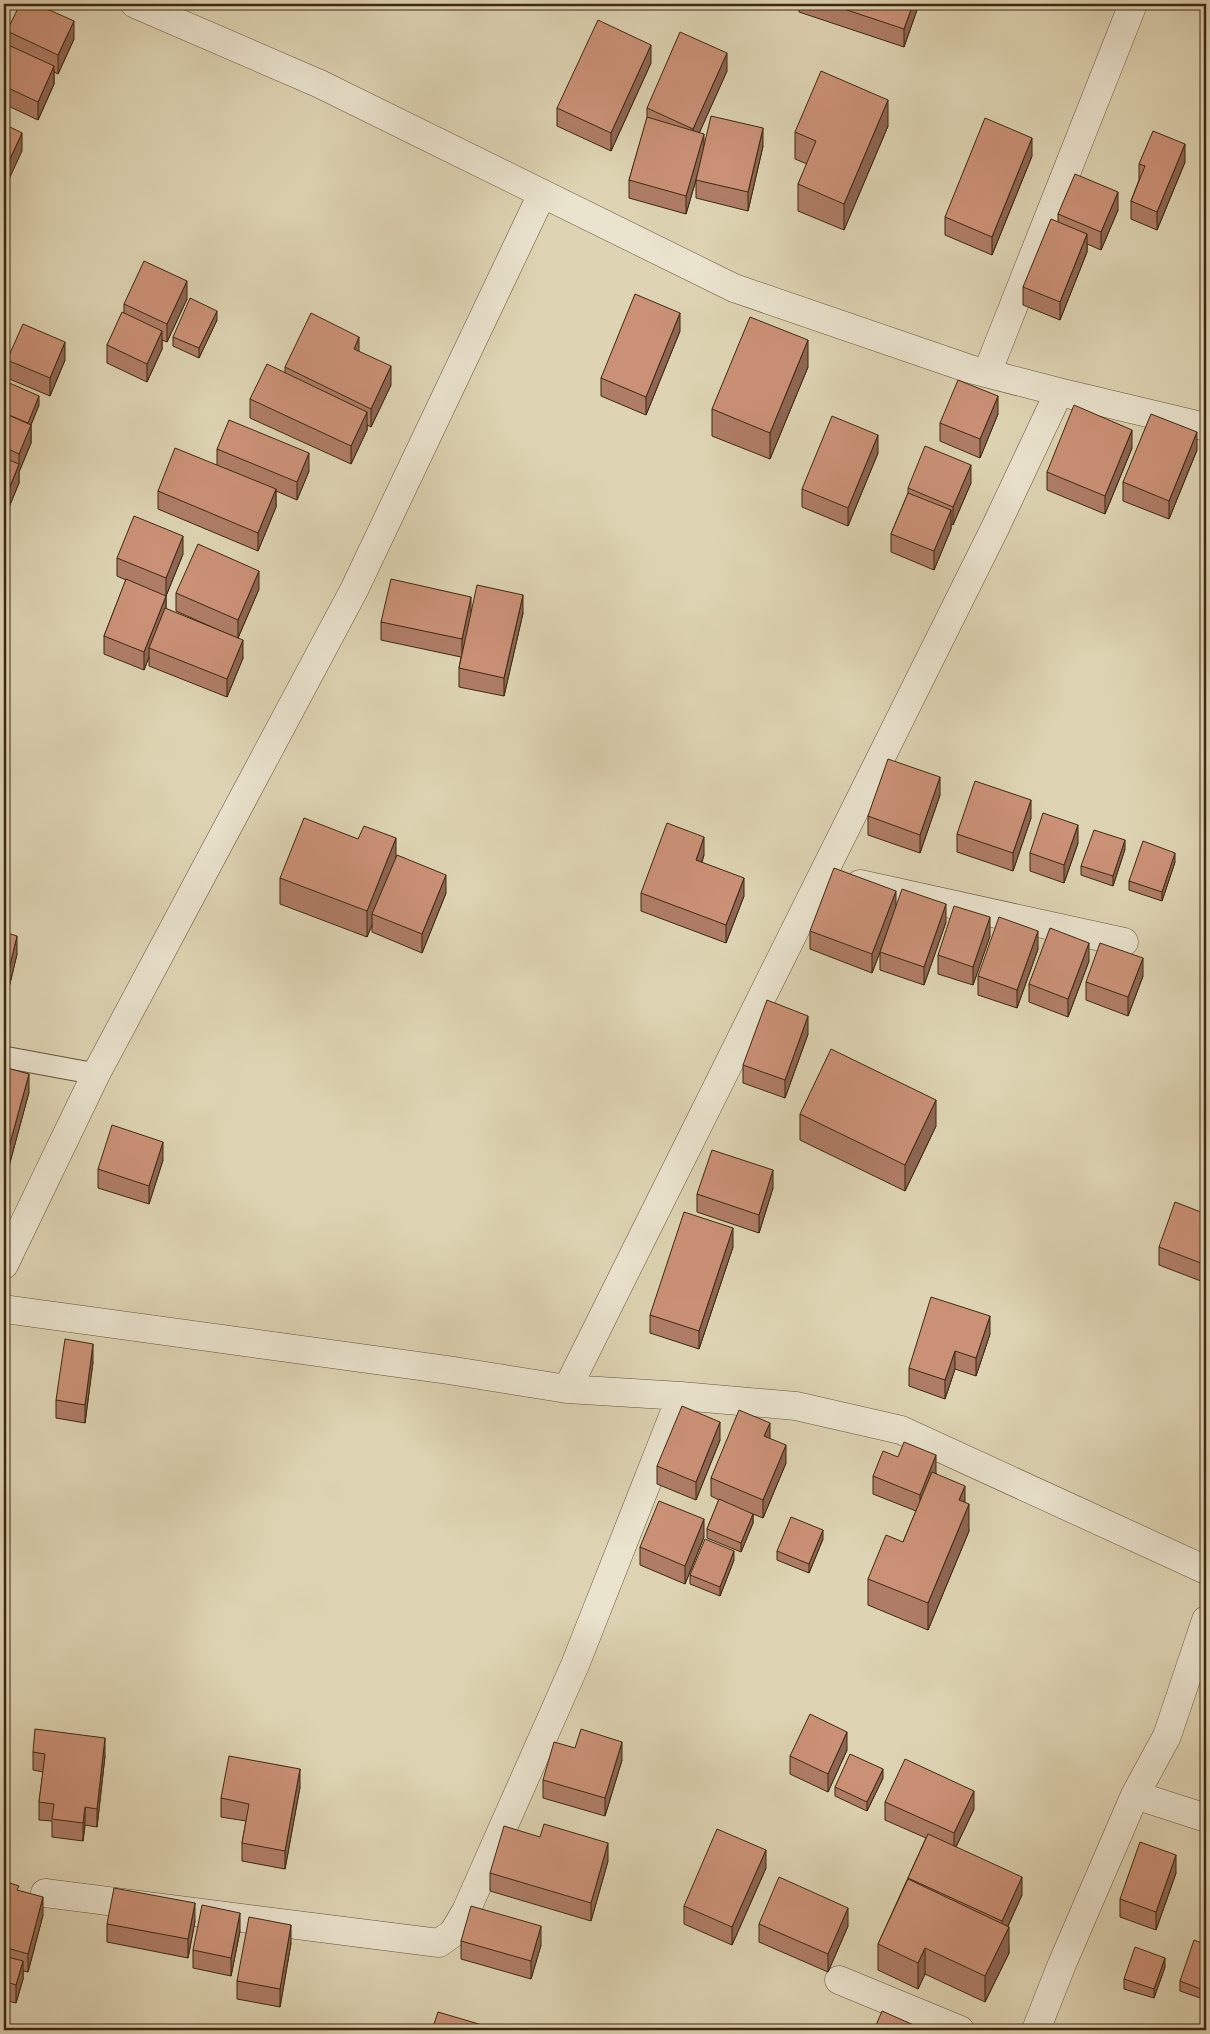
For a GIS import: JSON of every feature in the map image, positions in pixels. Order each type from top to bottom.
[{"type":"street","points":[[136,4],[320,84],[734,288],[970,369],[1206,427]]},
{"type":"street","points":[[987,373],[1133,4]]},
{"type":"street","points":[[4,1266],[96,1074],[354,590],[542,194]]},
{"type":"street","points":[[567,1389],[995,528],[1059,392]]},
{"type":"street","points":[[822,876],[1124,942]]},
{"type":"street","points":[[4,1309],[448,1370],[567,1389],[796,1406],[900,1430],[1206,1570]]},
{"type":"street","points":[[45,1893],[439,1942],[453,1933],[466,1911],[575,1665],[681,1396]]},
{"type":"street","points":[[1036,2030],[1062,1964],[1135,1795],[1167,1736],[1206,1620]]},
{"type":"street","points":[[1135,1795],[1206,1818]]},
{"type":"street","points":[[839,1980],[960,2030]]},
{"type":"lane","points":[[4,1057],[96,1074]]},
{"type":"building","points":[[20,4],[36,4],[74,21],[58,55],[7,31]]},
{"type":"building","points":[[829,4],[913,4],[904,29]]},
{"type":"building","points":[[598,20],[651,45],[611,133],[557,108]]},
{"type":"building","points":[[680,32],[727,53],[693,129],[647,108]]},
{"type":"building","points":[[4,43],[54,66],[38,102],[4,86]]},
{"type":"building","points":[[821,71],[888,100],[844,204],[798,184],[816,141],[795,132]]},
{"type":"building","points":[[711,116],[763,128],[748,192],[696,180]]},
{"type":"building","points":[[647,117],[704,134],[686,196],[629,180]]},
{"type":"building","points":[[985,118],[1032,138],[992,237],[945,217]]},
{"type":"building","points":[[4,124],[22,133],[4,172]]},
{"type":"building","points":[[1153,131],[1185,144],[1157,212],[1131,201],[1145,166],[1139,164]]},
{"type":"building","points":[[1075,174],[1118,192],[1101,232],[1058,214]]},
{"type":"building","points":[[1051,219],[1087,234],[1060,302],[1023,287]]},
{"type":"building","points":[[144,261],[187,281],[167,324],[124,304]]},
{"type":"building","points":[[635,294],[680,313],[646,397],[601,378]]},
{"type":"building","points":[[190,298],[217,311],[199,348],[173,337]]},
{"type":"building","points":[[122,312],[162,331],[147,364],[107,345]]},
{"type":"building","points":[[311,313],[359,337],[354,349],[391,366],[371,409],[285,367]]},
{"type":"building","points":[[750,317],[808,340],[770,433],[712,409]]},
{"type":"building","points":[[23,324],[65,342],[50,378],[7,360]]},
{"type":"building","points":[[267,364],[367,412],[351,446],[250,399]]},
{"type":"building","points":[[958,380],[998,396],[980,439],[940,423]]},
{"type":"building","points":[[5,381],[39,396],[28,423],[4,413]]},
{"type":"building","points":[[1074,405],[1132,430],[1105,496],[1047,472]]},
{"type":"building","points":[[4,413],[31,425],[19,454],[4,447]]},
{"type":"building","points":[[1151,414],[1197,432],[1169,501],[1123,482]]},
{"type":"building","points":[[832,416],[878,435],[848,508],[802,489]]},
{"type":"building","points":[[229,420],[309,453],[297,482],[217,449]]},
{"type":"building","points":[[925,446],[971,465],[953,507],[908,488]]},
{"type":"building","points":[[175,448],[276,489],[258,533],[158,491]]},
{"type":"building","points":[[4,458],[19,464],[7,494],[4,492]]},
{"type":"building","points":[[908,493],[951,510],[934,551],[891,534]]},
{"type":"building","points":[[134,516],[183,536],[166,578],[117,558]]},
{"type":"building","points":[[198,544],[259,571],[238,620],[176,593]]},
{"type":"building","points":[[126,579],[166,596],[144,652],[104,636]]},
{"type":"building","points":[[391,579],[471,597],[462,639],[381,622]]},
{"type":"building","points":[[477,585],[523,595],[504,678],[459,668]]},
{"type":"building","points":[[165,608],[243,640],[227,679],[149,648]]},
{"type":"building","points":[[888,759],[940,777],[920,835],[868,816]]},
{"type":"building","points":[[975,781],[1031,800],[1013,853],[957,834]]},
{"type":"building","points":[[1043,813],[1078,825],[1064,865],[1030,853]]},
{"type":"building","points":[[304,818],[358,839],[364,826],[396,838],[367,911],[280,878]]},
{"type":"building","points":[[667,823],[704,837],[696,860],[744,878],[726,925],[641,893]]},
{"type":"building","points":[[1094,830],[1125,840],[1113,876],[1081,866]]},
{"type":"building","points":[[1143,841],[1175,853],[1162,892],[1129,881]]},
{"type":"building","points":[[397,855],[446,875],[422,934],[372,914]]},
{"type":"building","points":[[834,868],[896,891],[872,954],[810,931]]},
{"type":"building","points":[[902,889],[946,904],[924,967],[880,952]]},
{"type":"building","points":[[954,906],[990,917],[973,967],[938,955]]},
{"type":"building","points":[[999,917],[1038,931],[1017,990],[978,976]]},
{"type":"building","points":[[1050,928],[1089,943],[1068,999],[1029,984]]},
{"type":"building","points":[[4,932],[17,936],[7,978],[4,977]]},
{"type":"building","points":[[1100,943],[1143,958],[1128,997],[1086,982]]},
{"type":"building","points":[[767,1000],[808,1016],[785,1080],[743,1065]]},
{"type":"building","points":[[831,1049],[936,1100],[905,1165],[800,1114]]},
{"type":"building","points":[[4,1067],[29,1074],[9,1147],[4,1146]]},
{"type":"building","points":[[112,1125],[163,1142],[149,1186],[98,1169]]},
{"type":"building","points":[[712,1150],[773,1170],[759,1215],[697,1194]]},
{"type":"building","points":[[1175,1202],[1206,1214],[1206,1265],[1159,1247]]},
{"type":"building","points":[[684,1212],[733,1228],[699,1331],[650,1315]]},
{"type":"building","points":[[931,1297],[990,1316],[976,1358],[955,1351],[945,1380],[909,1368]]},
{"type":"building","points":[[65,1339],[93,1344],[85,1405],[56,1400]]},
{"type":"building","points":[[682,1406],[720,1422],[696,1482],[657,1466]]},
{"type":"building","points":[[739,1410],[770,1423],[764,1436],[786,1445],[763,1500],[711,1478]]},
{"type":"building","points":[[904,1442],[936,1455],[920,1495],[873,1476],[883,1451],[898,1457]]},
{"type":"building","points":[[932,1472],[965,1486],[959,1500],[969,1504],[928,1603],[868,1579],[886,1535],[903,1542]]},
{"type":"building","points":[[719,1499],[753,1514],[741,1543],[707,1529]]},
{"type":"building","points":[[659,1501],[704,1519],[685,1566],[640,1547]]},
{"type":"building","points":[[791,1517],[823,1530],[809,1564],[777,1551]]},
{"type":"building","points":[[705,1539],[734,1551],[720,1587],[690,1575]]},
{"type":"building","points":[[810,1714],[847,1732],[828,1774],[790,1756]]},
{"type":"building","points":[[35,1729],[105,1738],[97,1809],[85,1807],[83,1823],[52,1819],[54,1804],[39,1802],[45,1754],[33,1752]]},
{"type":"building","points":[[581,1729],[622,1742],[605,1798],[543,1780],[554,1742],[575,1748]]},
{"type":"building","points":[[850,1754],[883,1769],[867,1802],[835,1787]]},
{"type":"building","points":[[229,1756],[300,1769],[285,1851],[242,1843],[249,1804],[221,1798]]},
{"type":"building","points":[[905,1759],[974,1791],[954,1833],[885,1802]]},
{"type":"building","points":[[544,1824],[608,1843],[591,1903],[490,1873],[504,1826],[540,1837]]},
{"type":"building","points":[[717,1829],[766,1850],[732,1927],[684,1906]]},
{"type":"building","points":[[928,1834],[1022,1877],[1002,1921],[908,1878]]},
{"type":"building","points":[[1140,1842],[1176,1855],[1156,1912],[1120,1899]]},
{"type":"building","points":[[779,1877],[848,1908],[828,1954],[759,1924]]},
{"type":"building","points":[[908,1879],[1009,1927],[985,1976],[925,1948],[918,1963],[878,1944]]},
{"type":"building","points":[[4,1881],[19,1886],[17,1890],[43,1897],[28,1954],[4,1947]]},
{"type":"building","points":[[114,1888],[195,1903],[188,1939],[107,1924]]},
{"type":"building","points":[[202,1905],[240,1913],[231,1958],[193,1950]]},
{"type":"building","points":[[471,1906],[541,1926],[531,1961],[461,1941]]},
{"type":"building","points":[[249,1917],[291,1925],[280,1989],[237,1981]]},
{"type":"building","points":[[1194,1940],[1206,1945],[1206,1991],[1180,1981]]},
{"type":"building","points":[[1135,1947],[1165,1958],[1154,1989],[1124,1979]]},
{"type":"building","points":[[4,1956],[23,1961],[16,1985],[4,1981]]},
{"type":"building","points":[[882,2011],[925,2030],[874,2030]]},
{"type":"building","points":[[438,2012],[499,2030],[432,2030]]}]
